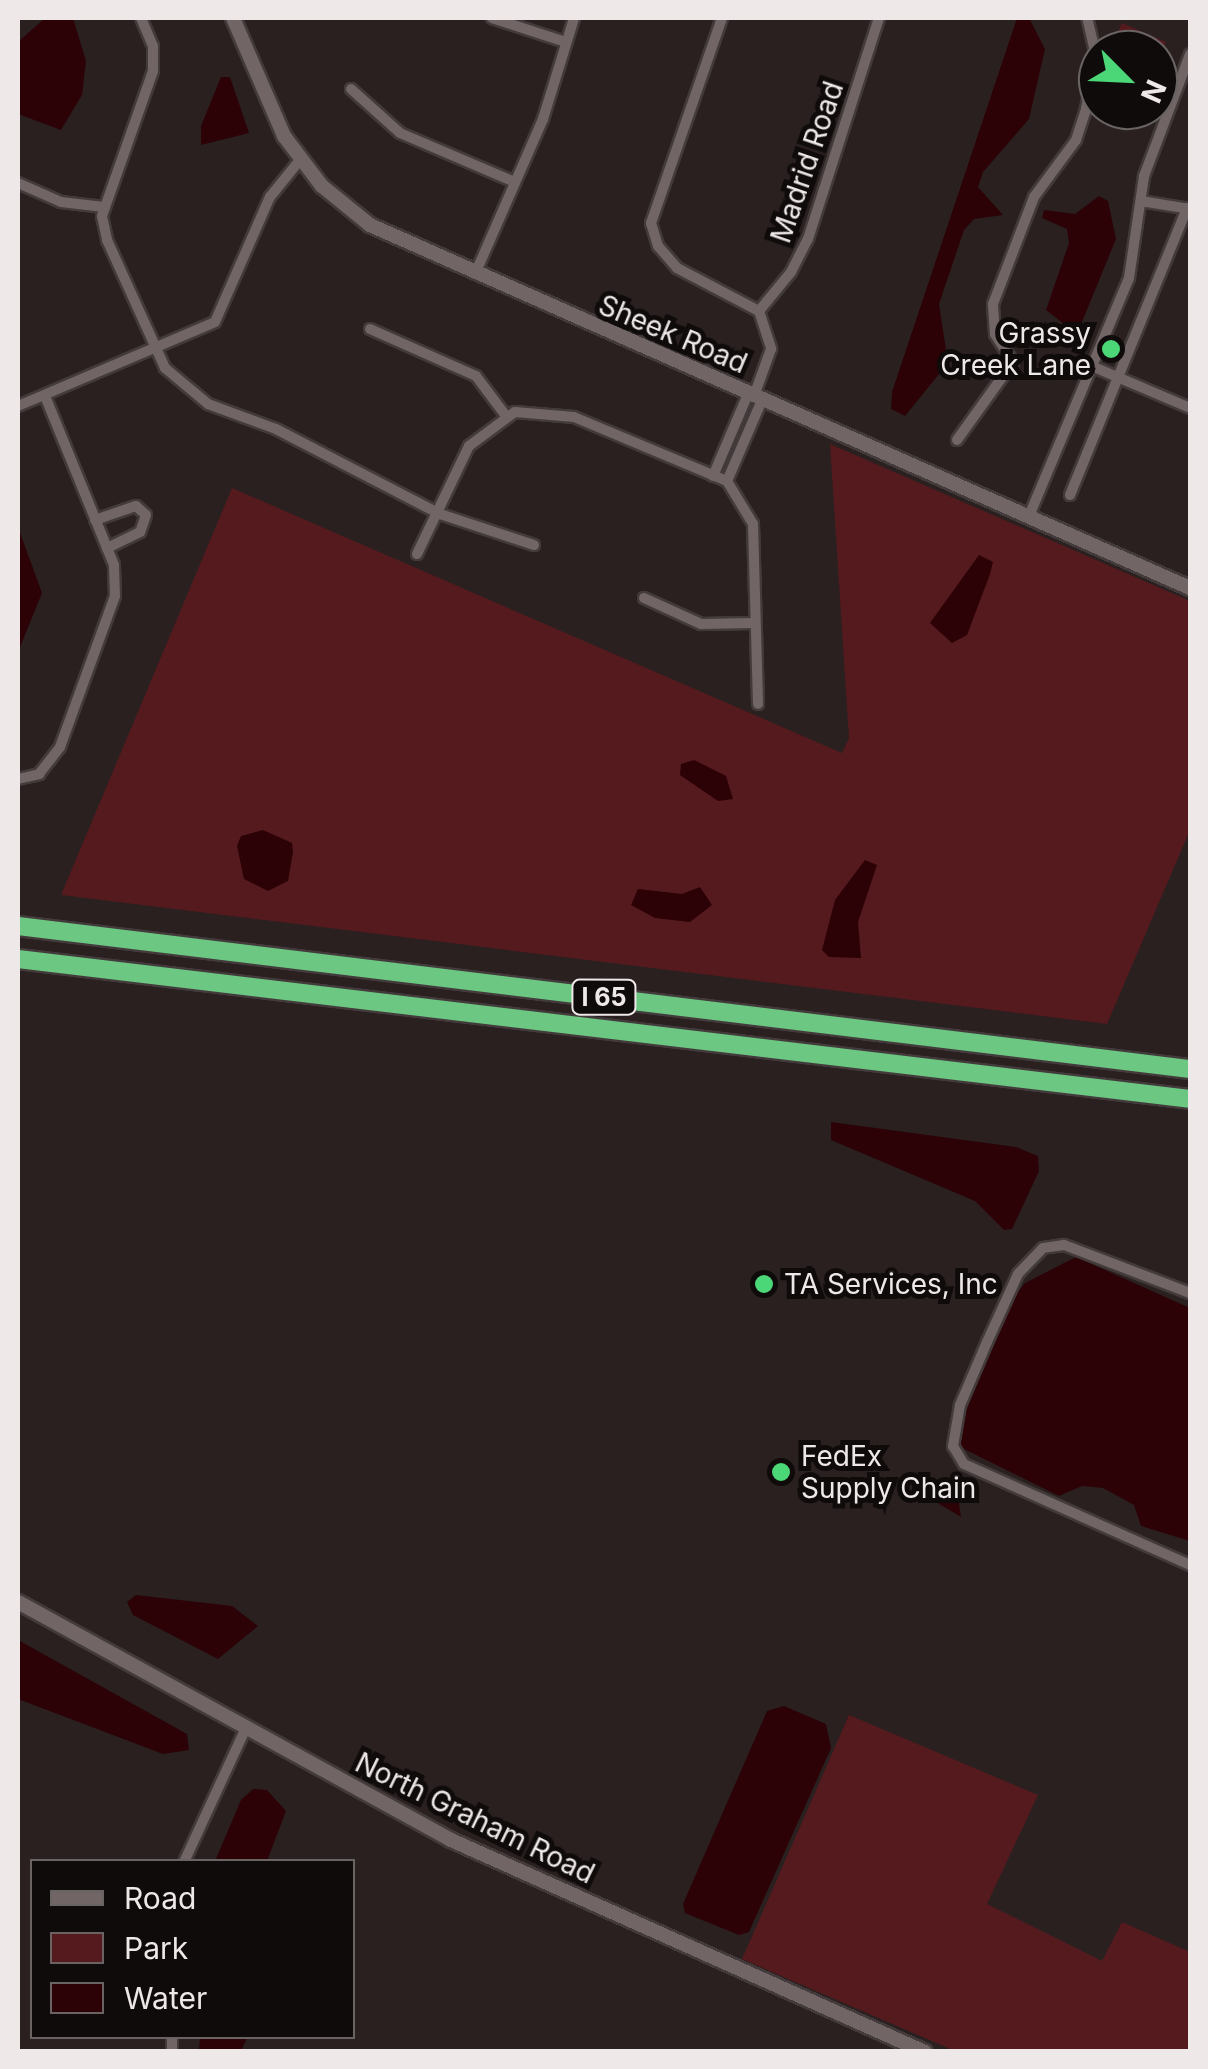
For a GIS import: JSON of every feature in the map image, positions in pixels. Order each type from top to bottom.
[{"type":"highway","name":"I 65","points":[[18,926],[1190,1069]]},
{"type":"highway","name":"I 65","points":[[18,959],[1190,1101]]},
{"type":"street","points":[[141,18],[154,46],[153,71],[104,208],[107,240],[165,368],[193,396],[276,429],[440,514],[534,544]]},
{"type":"street","name":"Sheek Road","points":[[233,18],[271,110],[300,160],[370,226],[1190,588]]},
{"type":"street","points":[[492,18],[566,42]]},
{"type":"street","points":[[474,275],[516,182],[574,18]]},
{"type":"street","points":[[722,18],[652,223],[658,246],[677,268],[759,310],[772,349],[726,481]]},
{"type":"street","name":"Madrid Road","points":[[759,310],[791,272],[808,239],[879,18]]},
{"type":"street","points":[[957,440],[1013,362],[996,334],[993,304],[1034,197],[1076,140],[1096,56],[1087,18]]},
{"type":"street","points":[[1029,516],[1129,278],[1144,176],[1190,54]]},
{"type":"street","points":[[351,89],[400,134],[516,182]]},
{"type":"street","points":[[18,406],[158,351],[215,322],[270,197],[300,160]]},
{"type":"street","points":[[18,184],[61,202],[104,208]]},
{"type":"street","points":[[1070,495],[1189,209],[1140,201]]},
{"type":"street","points":[[370,329],[476,376],[506,416]]},
{"type":"street","points":[[1094,367],[1190,408]]},
{"type":"street","points":[[18,779],[39,774],[60,747],[98,653],[115,596],[107,548],[46,396]]},
{"type":"street","points":[[712,476],[755,397]]},
{"type":"street","points":[[417,554],[440,514],[470,446],[506,416],[530,409],[574,417],[726,481],[754,524],[752,623],[758,704]]},
{"type":"street","points":[[96,520],[136,506],[146,515],[140,532],[107,548]]},
{"type":"street","points":[[644,598],[701,624],[752,623]]},
{"type":"street","points":[[1190,1293],[1064,1245],[1043,1248],[1018,1274],[986,1342],[960,1405],[953,1446],[964,1464],[1190,1565]]},
{"type":"street","name":"North Graham Road","points":[[18,1602],[451,1840],[924,2052]]},
{"type":"street","points":[[185,1859],[245,1730]]},
{"type":"green space","points":[[1122,23],[1138,30],[1119,30]]},
{"type":"green space","points":[[830,444],[1190,601],[1190,830],[1107,1024],[61,895],[232,488],[842,753],[849,738]]},
{"type":"green space","points":[[849,1715],[1038,1795],[987,1904],[1102,1961],[1122,1922],[1190,1952],[1190,2051],[955,2051],[742,1959]]},
{"type":"water","points":[[45,18],[73,18],[86,61],[82,95],[61,130],[18,114],[18,42]]},
{"type":"water","points":[[1017,18],[1029,18],[1045,49],[1029,119],[983,172],[978,187],[1003,215],[974,219],[964,230],[939,304],[948,363],[905,416],[891,409],[892,392]]},
{"type":"water","points":[[221,77],[230,77],[249,133],[201,145],[201,126]]},
{"type":"water","points":[[1099,196],[1108,201],[1116,239],[1077,334],[1046,310],[1069,243],[1067,229],[1042,218],[1044,210],[1075,214]]},
{"type":"water","points":[[18,527],[42,593],[18,652]]},
{"type":"water","points":[[979,555],[993,562],[990,574],[967,635],[952,643],[930,623]]},
{"type":"water","points":[[694,760],[726,776],[733,799],[718,801],[680,775],[681,764]]},
{"type":"water","points":[[263,830],[292,843],[293,852],[288,881],[268,891],[244,879],[237,846],[241,836]]},
{"type":"water","points":[[865,860],[877,865],[858,922],[861,958],[829,957],[822,950],[835,900]]},
{"type":"water","points":[[700,887],[712,905],[690,922],[655,918],[631,905],[638,889],[682,894]]},
{"type":"water","points":[[831,1122],[1016,1147],[1038,1156],[1039,1171],[1012,1229],[1004,1230],[975,1201],[831,1140]]},
{"type":"water","points":[[1076,1257],[1190,1308],[1190,1541],[1141,1526],[1134,1505],[1103,1488],[1082,1486],[1059,1496],[958,1446],[967,1402],[1014,1297],[1025,1283]]},
{"type":"water","points":[[928,1476],[958,1496],[961,1517],[921,1493]]},
{"type":"water","points":[[136,1595],[232,1606],[258,1626],[218,1659],[133,1615],[127,1602]]},
{"type":"water","points":[[18,1640],[187,1734],[189,1750],[163,1754],[18,1699]]},
{"type":"water","points":[[784,1706],[826,1724],[831,1748],[749,1932],[739,1935],[685,1913],[683,1904],[767,1711]]},
{"type":"water","points":[[253,1789],[267,1790],[286,1811],[268,1859],[216,1859],[241,1800]]},
{"type":"water","points":[[200,2039],[247,2039],[240,2052],[199,2051]]},
{"type":"place","name":"Grassy Creek Lane","points":[[1111,349]]},
{"type":"place","name":"TA Services, Inc","points":[[764,1284]]},
{"type":"place","name":"FedEx Supply Chain","points":[[781,1472]]}]
